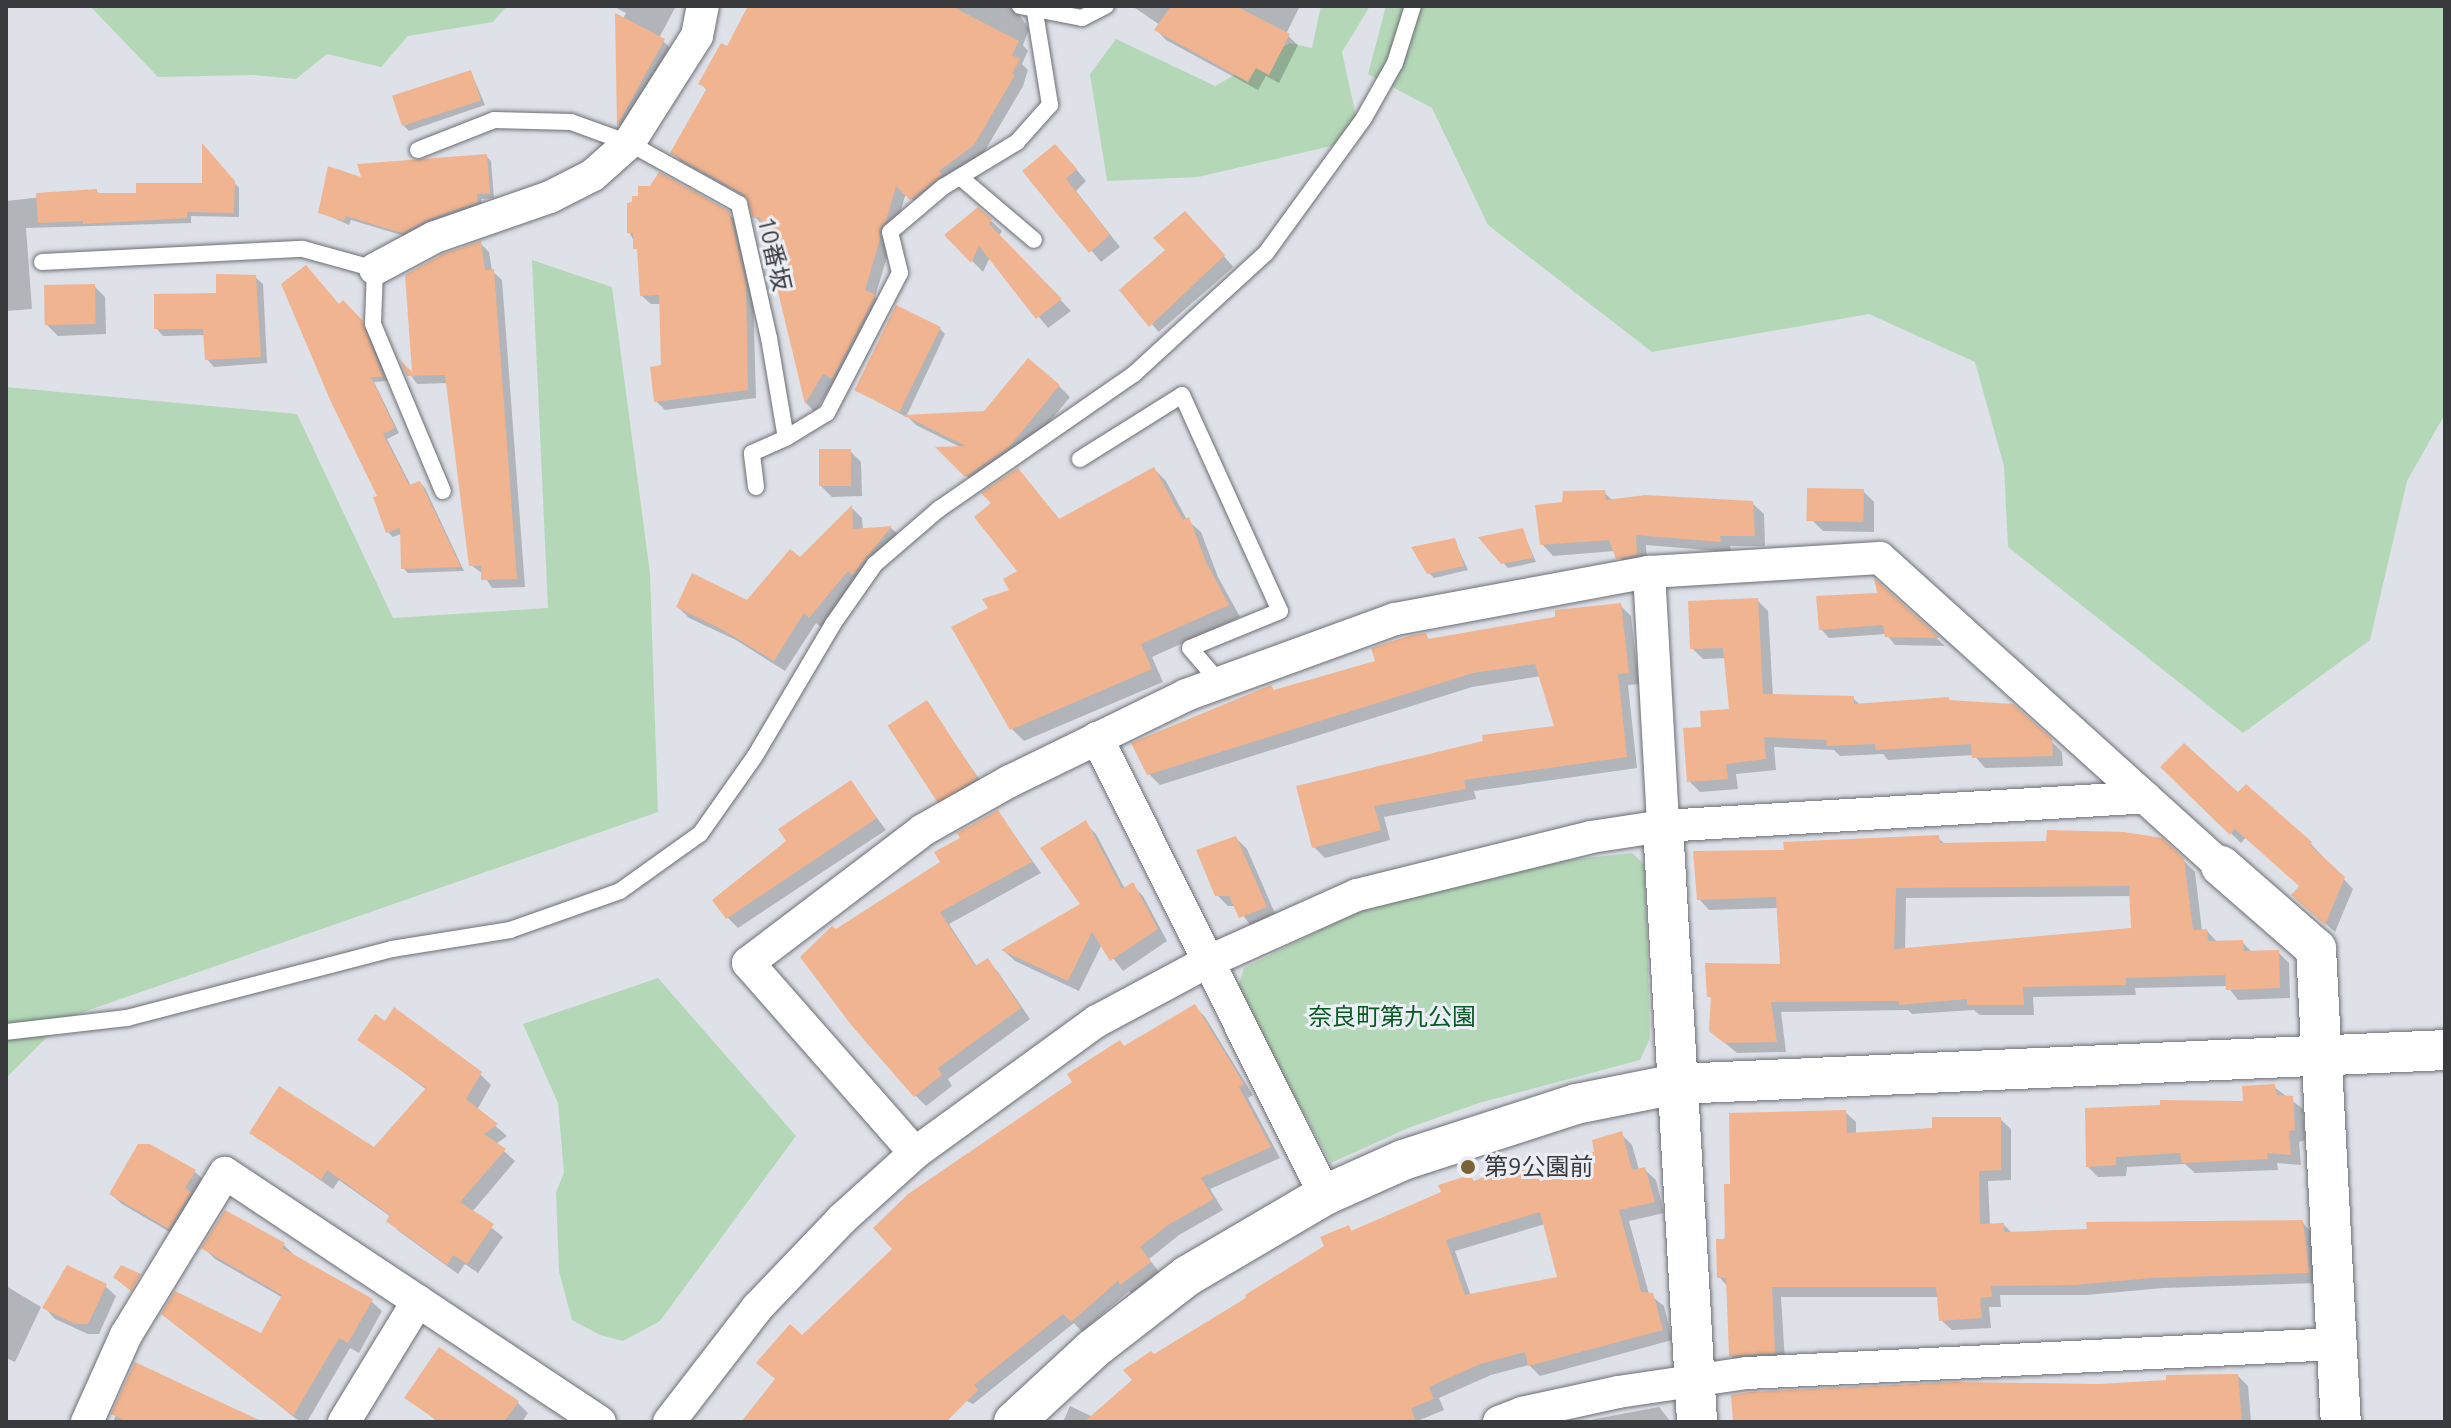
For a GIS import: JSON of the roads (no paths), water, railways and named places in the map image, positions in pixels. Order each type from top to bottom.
[{"type":"street","points":[[375,269],[435,237],[550,197],[593,175],[629,143],[697,36],[703,6]]},
{"type":"street","points":[[915,1153],[748,963],[923,830],[1097,738],[1220,683],[1395,619],[1649,572],[1880,558],[2316,949],[2341,1422]]},
{"type":"street","points":[[1649,572],[1697,1422]]},
{"type":"street","points":[[1097,738],[1325,1195]]},
{"type":"street","points":[[669,1422],[757,1308],[842,1219],[915,1153],[1097,1021],[1207,962],[1357,895],[1591,837],[1663,826],[2145,797]]},
{"type":"street","points":[[1014,1422],[1093,1349],[1187,1276],[1325,1195],[1403,1160],[1576,1104],[1677,1084],[2445,1050]]},
{"type":"street","points":[[87,1422],[126,1335],[225,1173],[600,1422]]},
{"type":"street","points":[[344,1422],[418,1301]]},
{"type":"street","points":[[1499,1422],[1522,1413],[1618,1392],[1747,1373],[2336,1344]]},
{"type":"lane","points":[[756,487],[752,453],[786,438],[827,413],[900,273],[890,232],[960,177],[1017,142],[1050,105],[1028,9],[1082,18],[1106,6]]},
{"type":"lane","points":[[6,1032],[127,1018],[392,949],[510,930],[620,891],[700,834],[755,756],[833,624],[875,564],[939,509],[1134,374],[1266,253],[1364,118],[1395,63],[1413,6]]},
{"type":"lane","name":"10番坂","points":[[418,150],[494,120],[571,122],[629,143],[739,204],[769,338],[786,438]]},
{"type":"lane","points":[[960,177],[1034,240]]},
{"type":"lane","points":[[42,262],[303,249],[375,269],[373,324],[443,491]]},
{"type":"lane","points":[[1080,459],[1182,395],[1280,611],[1190,648],[1220,683]]},
{"type":"place","name":"第9公園前","points":[[1468,1167]]},
{"type":"park label","name":"奈良町第九公園","points":[[1392,1017]]}]
